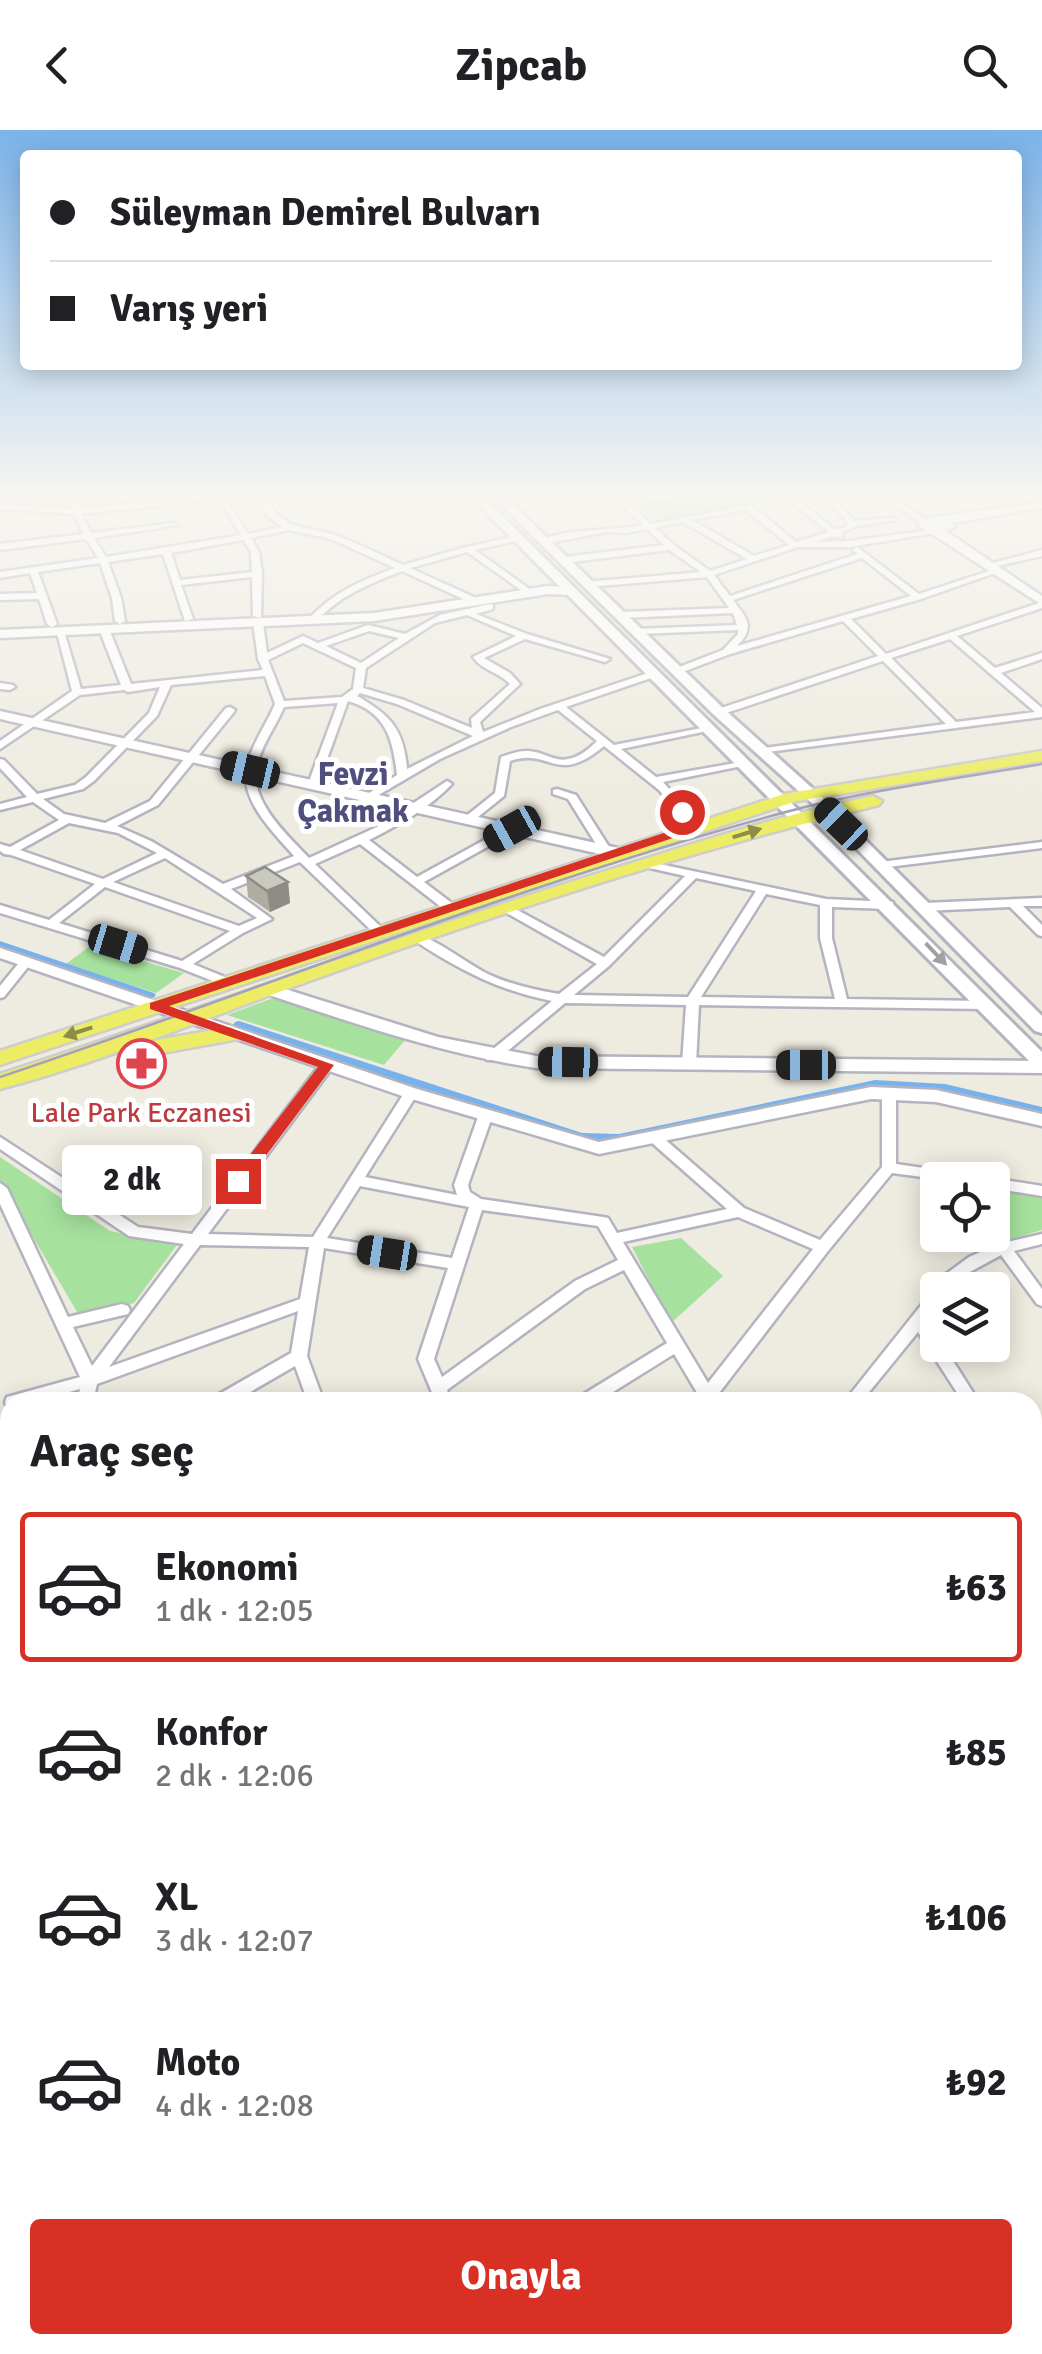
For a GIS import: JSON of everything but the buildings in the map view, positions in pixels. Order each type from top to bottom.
[{"type":"main road","points":[[577,597],[748,768],[856,839],[1042,1027]]},
{"type":"main road","points":[[602,597],[781,767],[827,844],[1042,1065]]},
{"type":"main road","points":[[0,1058],[611,851],[696,826],[1042,756]]},
{"type":"main road","points":[[748,768],[775,778],[782,774],[781,767]]},
{"type":"main road","points":[[0,1082],[190,1020],[418,937],[646,864],[804,806],[1042,771]]},
{"type":"main road","points":[[827,844],[829,836],[838,834],[856,839]]},
{"type":"main road","points":[[113,1020],[124,1003],[120,994]]},
{"type":"main road","points":[[0,1082],[201,1037],[231,1034]]},
{"type":"street","points":[[42,597],[77,692]]},
{"type":"street","points":[[113,597],[120,621]]},
{"type":"street","points":[[182,597],[188,619]]},
{"type":"street","points":[[258,597],[262,660],[280,704],[250,770],[250,784],[274,826],[378,930]]},
{"type":"street","points":[[314,618],[339,597]]},
{"type":"street","points":[[456,597],[524,636],[604,659]]},
{"type":"street","points":[[56,627],[374,617],[500,597]]},
{"type":"street","points":[[726,652],[738,643],[744,627],[728,599],[735,597]]},
{"type":"street","points":[[677,671],[726,652],[918,597]]},
{"type":"street","points":[[719,712],[1042,603]]},
{"type":"street","points":[[313,784],[362,666],[388,654],[406,637],[471,604],[490,607]]},
{"type":"street","points":[[621,615],[735,610]]},
{"type":"street","points":[[845,618],[954,726]]},
{"type":"street","points":[[0,630],[120,621],[258,620]]},
{"type":"street","points":[[638,631],[744,627]]},
{"type":"street","points":[[104,628],[128,689]]},
{"type":"street","points":[[318,646],[368,628],[406,637]]},
{"type":"street","points":[[478,734],[475,722],[515,684],[508,674],[485,666],[478,656],[524,636]]},
{"type":"street","points":[[953,636],[1042,714]]},
{"type":"street","points":[[262,660],[303,639],[362,666]]},
{"type":"street","points":[[994,672],[1042,656]]},
{"type":"street","points":[[0,746],[77,692],[266,673]]},
{"type":"street","points":[[370,797],[402,774],[478,734],[654,674]]},
{"type":"street","points":[[0,807],[79,787],[153,714],[166,684]]},
{"type":"street","points":[[280,704],[377,692],[478,734]]},
{"type":"street","points":[[351,696],[389,721],[401,749],[402,774]]},
{"type":"street","points":[[559,706],[654,782],[696,826]]},
{"type":"street","points":[[109,826],[154,803],[230,710]]},
{"type":"street","points":[[764,752],[1042,714]]},
{"type":"street","points":[[0,715],[611,851]]},
{"type":"street","points":[[469,819],[500,794],[505,759],[526,753],[554,764],[573,764],[609,745],[708,728]]},
{"type":"street","points":[[0,762],[67,820],[109,826],[224,888],[266,919],[240,930],[184,965]]},
{"type":"street","points":[[654,782],[748,768]]},
{"type":"street","points":[[224,888],[362,840],[420,808],[447,784]]},
{"type":"street","points":[[558,792],[572,797],[611,851]]},
{"type":"street","points":[[4,851],[67,820]]},
{"type":"street","points":[[416,882],[512,829]]},
{"type":"street","points":[[362,840],[449,907]]},
{"type":"street","points":[[880,865],[1042,845]]},
{"type":"street","points":[[4,851],[240,930]]},
{"type":"street","points":[[50,924],[102,883],[164,854]]},
{"type":"street","points":[[646,864],[826,903],[889,906]]},
{"type":"street","points":[[492,1056],[605,963],[694,874]]},
{"type":"street","points":[[689,1064],[693,998],[763,890]]},
{"type":"street","points":[[924,908],[1042,902]]},
{"type":"street","points":[[826,903],[826,938],[842,1003]]},
{"type":"street","points":[[1014,904],[1042,932]]},
{"type":"street","points":[[504,908],[605,963]]},
{"type":"street","points":[[0,909],[184,965],[228,983]]},
{"type":"street","points":[[418,937],[463,968],[510,990],[563,999],[986,1005]]},
{"type":"street","points":[[0,953],[410,1093],[599,1148],[890,1092],[950,1099],[1042,1120]]},
{"type":"street","points":[[0,994],[26,962]]},
{"type":"street","points":[[270,989],[426,1041],[536,1062],[1042,1065]]},
{"type":"street","points":[[87,1392],[90,1380],[327,1065]]},
{"type":"street","points":[[714,1392],[889,1168],[890,1092]]},
{"type":"street","points":[[312,1392],[299,1356],[318,1242],[410,1093]]},
{"type":"street","points":[[476,1204],[464,1196],[461,1185],[485,1117]]},
{"type":"street","points":[[656,1139],[739,1212],[824,1247]]},
{"type":"street","points":[[0,1142],[134,1232],[194,1239],[318,1242],[457,1264]]},
{"type":"street","points":[[889,1168],[920,1174]]},
{"type":"street","points":[[354,1180],[476,1204],[603,1222],[702,1392]]},
{"type":"street","points":[[1010,1186],[1042,1190]]},
{"type":"street","points":[[0,1188],[90,1380]]},
{"type":"street","points":[[441,1392],[427,1370],[426,1358],[476,1204]]},
{"type":"street","points":[[612,1239],[739,1212]]},
{"type":"street","points":[[1010,1246],[1042,1239]]},
{"type":"street","points":[[955,1272],[995,1252]]},
{"type":"street","points":[[1010,1252],[1042,1300]]},
{"type":"street","points":[[445,1392],[580,1285],[626,1262]]},
{"type":"street","points":[[49,1392],[305,1304]]},
{"type":"street","points":[[63,1324],[122,1310]]},
{"type":"street","points":[[860,1392],[919,1321],[965,1392]]},
{"type":"street","points":[[601,1392],[676,1345]]},
{"type":"street","points":[[237,1392],[299,1356]]},
{"type":"green space","points":[[90,946],[184,973],[156,993],[66,964]]},
{"type":"green space","points":[[273,998],[406,1039],[384,1065],[227,1015]]},
{"type":"green space","points":[[0,1157],[110,1231],[177,1245],[134,1303],[80,1317],[0,1181]]},
{"type":"green space","points":[[1010,1191],[1042,1198],[1042,1230],[1010,1239]]},
{"type":"green space","points":[[681,1238],[723,1276],[671,1323],[632,1247]]},
{"type":"waterway","points":[[0,944],[150,995]]},
{"type":"waterway","points":[[239,1025],[581,1137],[619,1138],[875,1084],[945,1088],[1042,1111]]},
{"type":"tram line","points":[[0,1077],[486,905],[683,841],[846,798],[1042,764]]},
{"type":"place","name":"Lale Park Eczanesi","points":[[141,1064]]},
{"type":"district","name":"Fevzi Çakmak","points":[[353,792]]},
{"type":"route","points":[[238,1181],[327,1065],[155,1006],[696,826],[682,812]]}]
